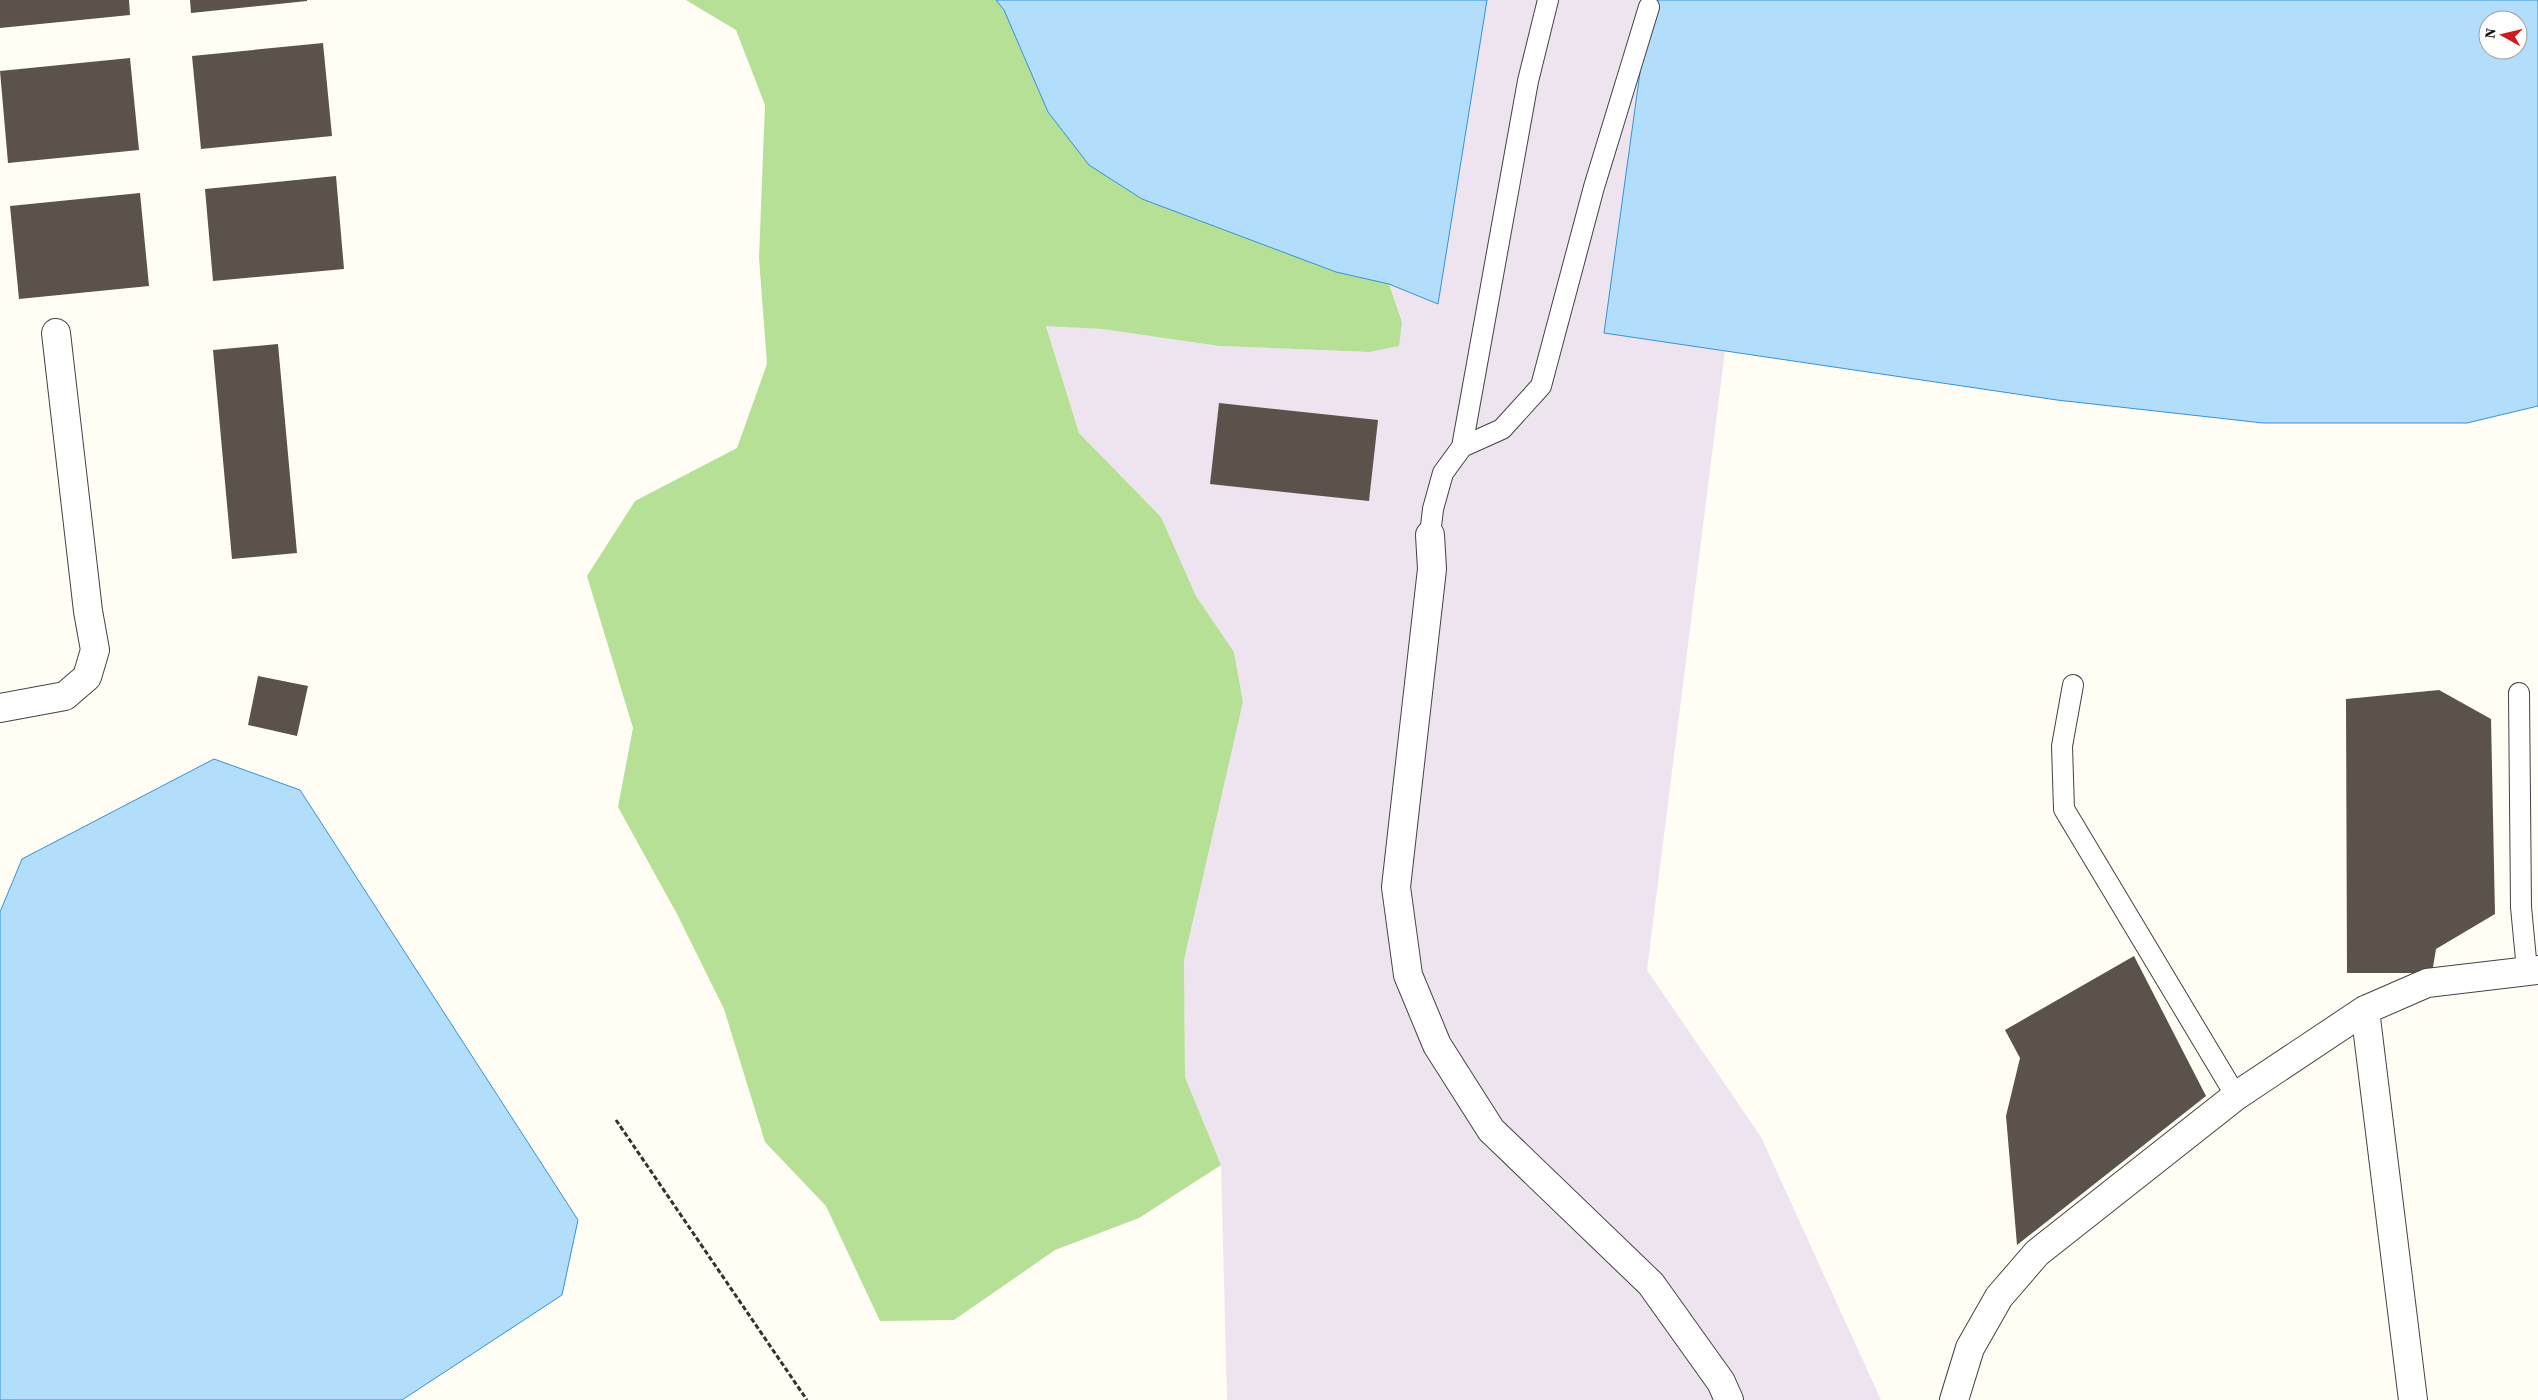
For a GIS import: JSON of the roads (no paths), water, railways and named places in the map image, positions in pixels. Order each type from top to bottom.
[{"type":"street","points":[[0,708],[65,696],[87,677],[95,650],[88,611],[56,334]]},
{"type":"street","points":[[1430,535],[1432,569],[1396,887],[1408,975],[1437,1045],[1491,1130],[1651,1284],[1721,1382],[1729,1400]]},
{"type":"street","points":[[1954,1400],[1970,1348],[1999,1297],[2037,1253],[2236,1096],[2365,1010],[2427,983],[2532,970]]},
{"type":"street","points":[[2365,1010],[2413,1400]]},
{"type":"lane","points":[[1430,535],[1433,509],[1443,473],[1462,447],[1528,81],[1548,0]]},
{"type":"lane","points":[[1462,447],[1502,429],[1541,386],[1594,187],[1649,7]]},
{"type":"lane","points":[[2073,685],[2062,746],[2064,809],[2236,1096]]},
{"type":"lane","points":[[2519,693],[2521,908],[2532,970]]},
{"type":"water","points":[[996,0],[1487,0],[1438,304],[1389,284],[1336,272],[1142,199],[1089,165],[1048,112],[1004,10]]},
{"type":"water","points":[[1650,0],[2538,0],[2538,406],[2467,423],[2263,423],[2057,400],[1604,333]]},
{"type":"water","points":[[214,759],[300,790],[578,1220],[562,1295],[402,1400],[0,1400],[0,912],[22,859]]}]
